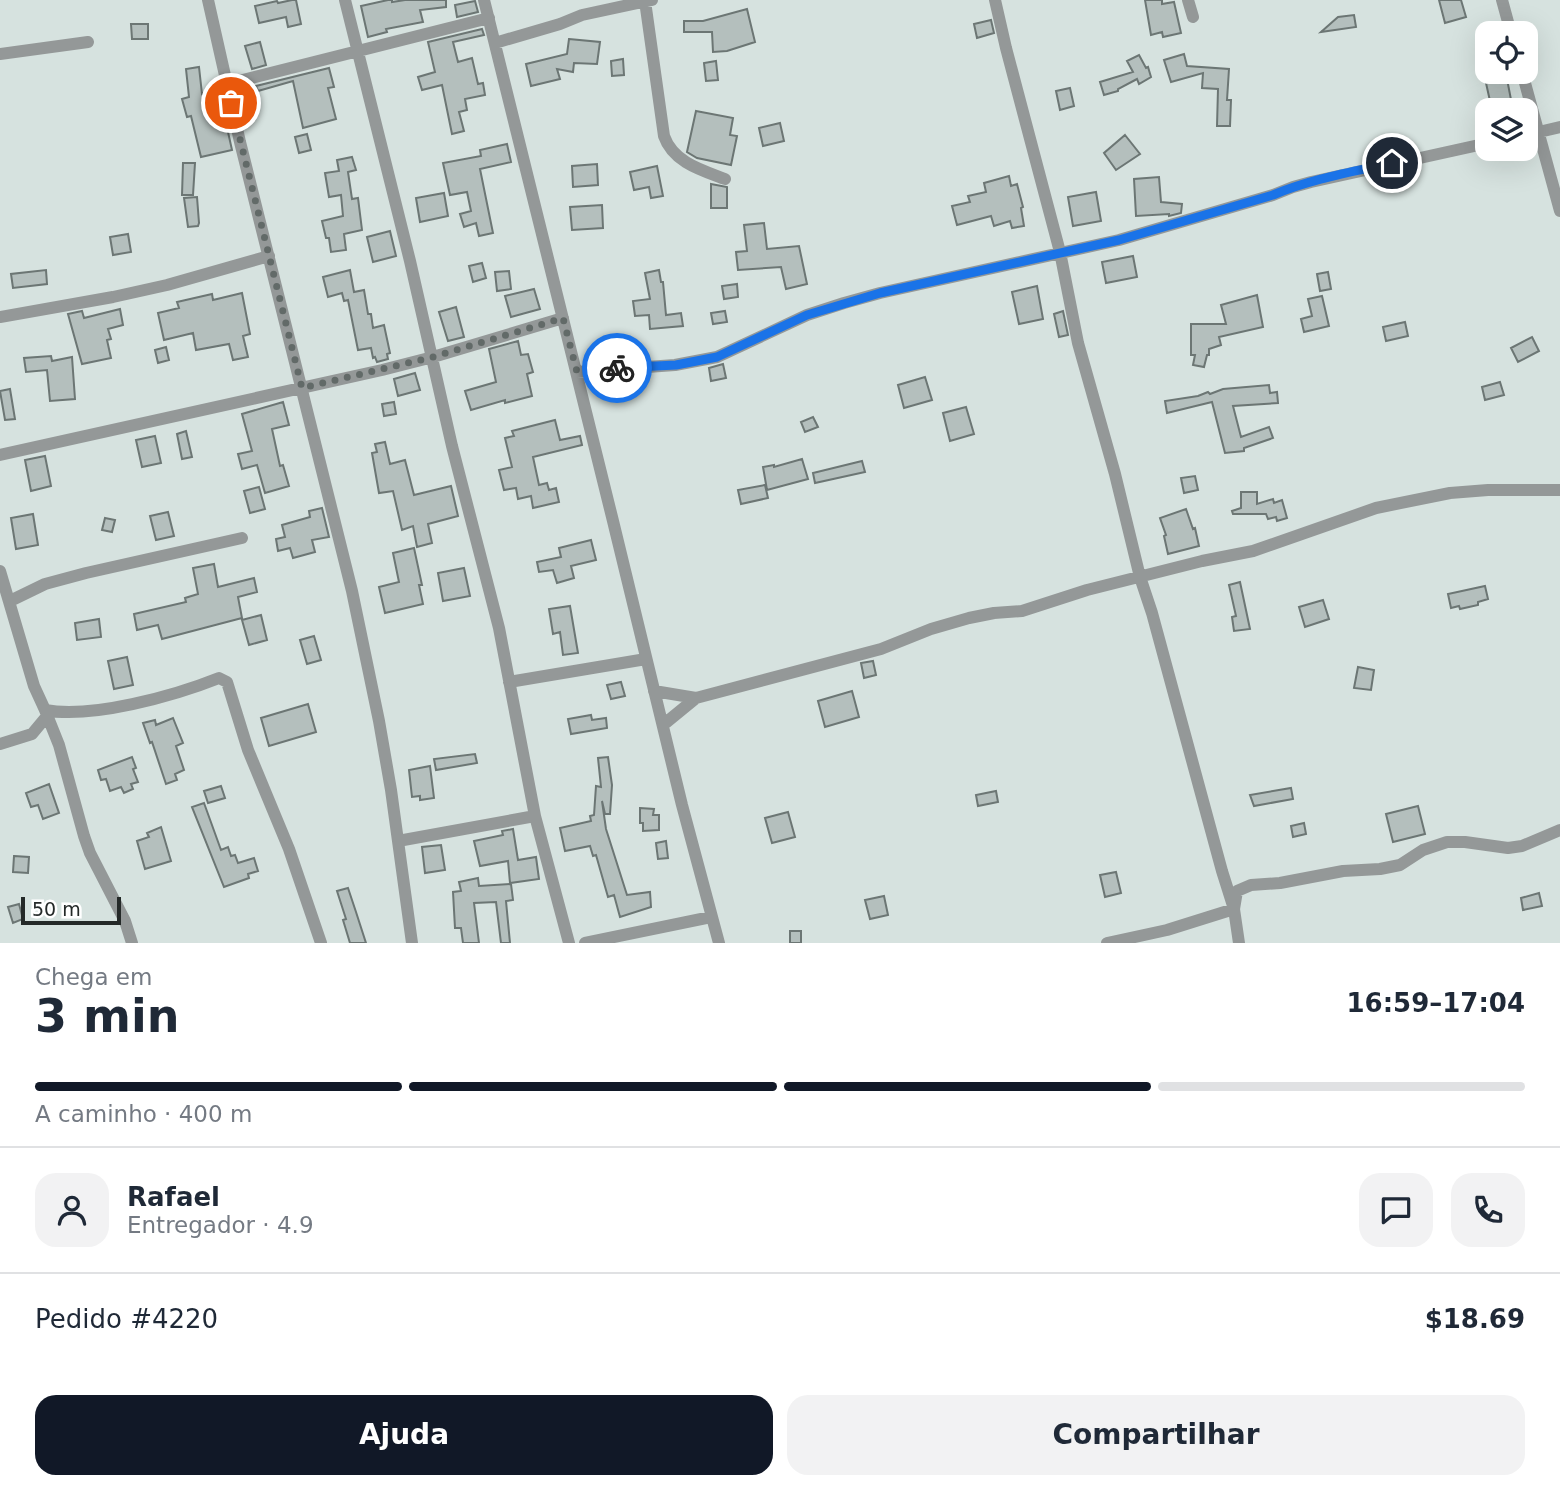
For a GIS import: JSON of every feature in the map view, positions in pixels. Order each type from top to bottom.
[{"type":"street","points":[[208,0],[352,592],[379,721],[411,942]]},
{"type":"street","points":[[345,0],[433,357],[452,446],[499,628],[535,816],[569,943]]},
{"type":"street","points":[[484,0],[646,659],[719,943]]},
{"type":"street","points":[[995,0],[1060,252],[1078,344],[1115,474],[1140,577],[1234,909],[1239,943]]},
{"type":"street","points":[[1188,0],[1193,18]]},
{"type":"street","points":[[1502,0],[1508,21]]},
{"type":"street","points":[[495,43],[582,15],[648,1],[667,146],[688,163],[725,179]]},
{"type":"street","points":[[227,84],[489,18]]},
{"type":"street","points":[[0,54],[88,42]]},
{"type":"street","points":[[1538,132],[1560,127]]},
{"type":"street","points":[[577,372],[676,365],[717,357],[807,315],[844,303],[1119,240],[1311,182],[1475,146]]},
{"type":"street","points":[[1538,151],[1560,212]]},
{"type":"street","points":[[0,317],[153,288],[269,256]]},
{"type":"street","points":[[0,456],[433,357],[563,318]]},
{"type":"street","points":[[654,691],[696,698],[881,649],[931,629],[969,618],[1022,611],[1087,590],[1253,551],[1376,508],[1432,496],[1488,490],[1560,491]]},
{"type":"street","points":[[10,601],[45,584],[242,538]]},
{"type":"street","points":[[0,573],[34,686],[59,745],[87,845],[125,921],[132,943]]},
{"type":"street","points":[[509,682],[646,659]]},
{"type":"street","points":[[0,744],[32,734],[47,717],[145,701],[195,688],[219,678],[227,682],[248,750],[289,849],[321,943]]},
{"type":"street","points":[[663,725],[696,698]]},
{"type":"street","points":[[32,734],[59,745]]},
{"type":"street","points":[[398,841],[535,816]]},
{"type":"street","points":[[1234,909],[1237,891],[1251,885],[1280,883],[1343,871],[1389,868],[1401,865],[1423,850],[1447,842],[1515,847],[1560,830]]},
{"type":"street","points":[[1108,943],[1167,930],[1234,909]]},
{"type":"street","points":[[584,943],[711,917]]},
{"type":"building","points":[[296,0],[301,24],[288,27],[286,17],[259,23],[255,6]]},
{"type":"building","points":[[388,0],[446,0],[446,7],[420,10],[423,22],[386,29],[387,32],[368,37],[361,6]]},
{"type":"building","points":[[1145,0],[1162,0],[1162,4],[1174,2],[1181,33],[1163,37],[1162,32],[1151,35]]},
{"type":"building","points":[[1439,0],[1461,0],[1466,17],[1445,23]]},
{"type":"building","points":[[475,1],[478,12],[457,17],[455,5]]},
{"type":"building","points":[[747,9],[755,42],[727,51],[713,52],[712,32],[684,32],[684,21],[703,21]]},
{"type":"building","points":[[1354,15],[1356,27],[1321,32],[1338,17]]},
{"type":"building","points":[[991,20],[994,33],[977,38],[974,24]]},
{"type":"building","points":[[131,24],[148,24],[148,39],[132,39]]},
{"type":"building","points":[[482,29],[484,35],[453,42],[458,62],[472,58],[478,84],[483,83],[485,95],[465,99],[467,110],[459,112],[464,131],[452,134],[442,85],[422,90],[418,77],[435,72],[428,42]]},
{"type":"building","points":[[569,39],[600,42],[597,64],[574,63],[573,72],[557,69],[560,79],[531,86],[526,64],[567,54]]},
{"type":"building","points":[[260,42],[266,65],[252,69],[245,46]]},
{"type":"building","points":[[1184,54],[1187,66],[1229,69],[1227,100],[1231,100],[1230,126],[1217,126],[1218,89],[1202,88],[1203,73],[1171,82],[1164,60]]},
{"type":"building","points":[[1139,55],[1146,68],[1148,67],[1151,77],[1139,84],[1137,79],[1118,91],[1104,95],[1100,82],[1133,72],[1127,61]]},
{"type":"building","points":[[623,59],[624,75],[612,76],[611,61]]},
{"type":"building","points":[[716,61],[718,80],[706,81],[704,63]]},
{"type":"building","points":[[199,67],[202,94],[213,91],[222,124],[226,123],[232,150],[201,157],[191,116],[187,117],[182,99],[189,97],[186,69]]},
{"type":"building","points":[[329,68],[334,87],[328,88],[336,119],[303,128],[293,81],[258,91],[256,86]]},
{"type":"building","points":[[1486,84],[1508,84],[1511,98],[1489,98]]},
{"type":"building","points":[[253,86],[257,98],[246,101],[242,89]]},
{"type":"building","points":[[1070,88],[1074,106],[1060,110],[1056,91]]},
{"type":"building","points":[[696,111],[733,118],[730,135],[737,136],[731,165],[697,158],[687,152]]},
{"type":"building","points":[[780,123],[784,141],[763,146],[759,128]]},
{"type":"building","points":[[307,134],[311,150],[299,153],[295,137]]},
{"type":"building","points":[[1125,135],[1140,154],[1116,170],[1104,153]]},
{"type":"building","points":[[507,144],[511,162],[480,169],[493,233],[479,236],[476,223],[464,227],[460,214],[471,211],[467,192],[450,195],[443,163],[481,156],[480,150]]},
{"type":"building","points":[[352,157],[356,170],[348,172],[352,199],[358,198],[362,230],[344,234],[346,250],[331,252],[322,221],[343,216],[341,195],[329,197],[325,173],[339,171],[337,160]]},
{"type":"building","points":[[183,163],[195,163],[193,195],[182,195]]},
{"type":"building","points":[[597,164],[598,185],[573,187],[572,166]]},
{"type":"building","points":[[657,166],[663,196],[651,198],[649,187],[634,190],[630,172]]},
{"type":"building","points":[[1009,176],[1011,186],[1017,184],[1023,207],[1024,226],[1012,228],[1010,221],[994,226],[991,216],[957,225],[952,206],[970,202],[968,196],[986,192],[984,183]]},
{"type":"building","points":[[1159,177],[1161,202],[1182,204],[1181,213],[1169,216],[1136,216],[1134,179]]},
{"type":"building","points":[[711,184],[727,187],[727,208],[711,208]]},
{"type":"building","points":[[1096,192],[1101,221],[1073,226],[1068,197]]},
{"type":"building","points":[[444,193],[448,216],[420,222],[416,198]]},
{"type":"building","points":[[197,197],[199,223],[198,226],[188,227],[184,198]]},
{"type":"building","points":[[602,205],[603,228],[572,230],[570,207]]},
{"type":"building","points":[[764,223],[767,249],[799,246],[807,284],[786,289],[781,267],[738,270],[736,252],[747,251],[744,225]]},
{"type":"building","points":[[390,231],[396,256],[373,262],[367,237]]},
{"type":"building","points":[[128,234],[131,252],[113,255],[110,237]]},
{"type":"building","points":[[1133,256],[1137,277],[1106,283],[1102,262]]},
{"type":"building","points":[[482,263],[486,278],[473,282],[469,266]]},
{"type":"building","points":[[46,270],[47,284],[13,288],[11,274]]},
{"type":"building","points":[[350,270],[354,292],[364,290],[373,328],[384,325],[390,353],[387,354],[388,359],[377,362],[375,357],[373,358],[371,348],[358,350],[348,300],[344,301],[342,293],[328,297],[323,277]]},
{"type":"building","points":[[659,270],[663,282],[666,315],[681,313],[683,326],[650,329],[649,315],[635,316],[633,301],[650,299],[645,273]]},
{"type":"building","points":[[509,271],[511,289],[497,291],[495,272]]},
{"type":"building","points":[[1328,272],[1331,289],[1320,291],[1317,274]]},
{"type":"building","points":[[737,284],[738,297],[724,299],[722,286]]},
{"type":"building","points":[[1037,286],[1043,319],[1019,324],[1012,292]]},
{"type":"building","points":[[534,289],[540,309],[511,317],[505,296]]},
{"type":"building","points":[[242,293],[250,334],[243,336],[248,357],[233,360],[229,344],[196,350],[193,333],[164,340],[158,313],[179,308],[177,302],[212,294],[213,300]]},
{"type":"building","points":[[1257,295],[1263,327],[1219,337],[1221,345],[1209,349],[1204,367],[1193,365],[1195,355],[1191,355],[1191,324],[1226,324],[1221,305]]},
{"type":"building","points":[[1322,296],[1329,326],[1304,332],[1301,319],[1312,316],[1308,299]]},
{"type":"building","points":[[456,307],[464,337],[448,341],[439,312]]},
{"type":"building","points":[[120,309],[123,325],[108,329],[111,339],[107,340],[111,358],[82,364],[68,314],[82,311],[84,318]]},
{"type":"building","points":[[725,311],[727,322],[713,324],[711,313]]},
{"type":"building","points":[[1063,311],[1068,335],[1059,337],[1054,314]]},
{"type":"building","points":[[1405,322],[1408,336],[1386,341],[1383,327]]},
{"type":"building","points":[[1532,337],[1539,351],[1518,362],[1511,348]]},
{"type":"building","points":[[518,341],[521,355],[528,354],[533,372],[527,374],[532,396],[505,403],[505,400],[471,410],[465,391],[496,382],[489,349]]},
{"type":"building","points":[[166,347],[169,360],[158,363],[155,350]]},
{"type":"building","points":[[51,356],[52,361],[72,357],[75,399],[50,401],[47,370],[26,372],[24,358]]},
{"type":"building","points":[[723,364],[726,378],[711,381],[709,368]]},
{"type":"building","points":[[415,373],[420,390],[398,396],[394,379]]},
{"type":"building","points":[[925,377],[932,400],[904,408],[898,385]]},
{"type":"building","points":[[1500,382],[1504,395],[1485,400],[1482,387]]},
{"type":"building","points":[[1269,385],[1270,393],[1277,392],[1278,403],[1233,406],[1241,437],[1269,427],[1273,438],[1244,448],[1244,451],[1225,453],[1212,402],[1167,413],[1165,401],[1208,392],[1210,394],[1223,389]]},
{"type":"building","points":[[10,389],[15,419],[5,420],[0,391]]},
{"type":"building","points":[[283,402],[289,425],[272,429],[280,466],[283,465],[289,486],[265,493],[257,465],[242,469],[238,454],[252,451],[242,414]]},
{"type":"building","points":[[394,402],[396,414],[384,416],[382,404]]},
{"type":"building","points":[[966,407],[974,434],[950,441],[943,413]]},
{"type":"building","points":[[813,417],[818,427],[805,432],[801,422]]},
{"type":"building","points":[[555,420],[560,440],[580,436],[582,445],[533,457],[539,485],[547,483],[549,490],[556,488],[559,502],[533,508],[531,496],[518,499],[516,488],[504,490],[499,470],[512,467],[505,438],[514,436],[512,431]]},
{"type":"building","points":[[186,431],[192,457],[182,459],[177,434]]},
{"type":"building","points":[[155,436],[161,463],[142,467],[136,440]]},
{"type":"building","points":[[385,442],[390,464],[405,460],[414,495],[451,486],[458,516],[428,524],[432,543],[417,547],[413,526],[402,530],[393,491],[379,493],[372,453],[377,452],[375,444]]},
{"type":"building","points":[[45,456],[51,486],[31,491],[25,460]]},
{"type":"building","points":[[802,459],[808,479],[767,490],[763,467],[774,467]]},
{"type":"building","points":[[862,461],[865,472],[815,483],[813,473]]},
{"type":"building","points":[[1195,476],[1198,490],[1184,493],[1181,478]]},
{"type":"building","points":[[765,485],[768,498],[741,504],[738,490]]},
{"type":"building","points":[[259,487],[265,509],[250,513],[244,491]]},
{"type":"building","points":[[1241,492],[1257,492],[1257,504],[1273,499],[1274,503],[1282,500],[1287,518],[1277,521],[1276,517],[1268,519],[1266,514],[1233,514],[1232,511],[1241,508]]},
{"type":"building","points":[[322,508],[329,537],[312,540],[315,552],[293,558],[290,548],[278,551],[276,539],[285,537],[282,525],[310,517],[309,511]]},
{"type":"building","points":[[1186,509],[1193,529],[1195,528],[1199,546],[1168,554],[1166,535],[1160,518]]},
{"type":"building","points":[[168,512],[174,536],[156,540],[150,516]]},
{"type":"building","points":[[33,514],[38,545],[16,549],[11,518]]},
{"type":"building","points":[[105,518],[115,520],[112,532],[102,530]]},
{"type":"building","points":[[591,540],[596,560],[571,566],[574,578],[557,583],[553,570],[539,572],[537,562],[561,557],[559,548]]},
{"type":"building","points":[[414,548],[423,604],[385,613],[379,587],[399,582],[393,553]]},
{"type":"building","points":[[214,564],[218,587],[254,578],[257,592],[238,597],[242,618],[162,639],[158,625],[137,630],[134,614],[186,602],[185,598],[198,594],[193,568]]},
{"type":"building","points":[[464,568],[470,596],[443,601],[438,573]]},
{"type":"building","points":[[1240,582],[1250,629],[1234,631],[1232,617],[1236,616],[1229,585]]},
{"type":"building","points":[[1485,586],[1488,599],[1478,602],[1478,605],[1451,608],[1448,594]]},
{"type":"building","points":[[1323,600],[1329,619],[1305,627],[1299,607]]},
{"type":"building","points":[[570,606],[578,653],[563,655],[560,632],[553,634],[549,609]]},
{"type":"building","points":[[261,615],[267,640],[249,645],[242,620]]},
{"type":"building","points":[[99,619],[101,637],[77,640],[75,623]]},
{"type":"building","points":[[314,636],[321,660],[307,664],[300,640]]},
{"type":"building","points":[[127,657],[133,685],[114,689],[108,661]]},
{"type":"building","points":[[873,661],[876,675],[864,678],[861,663]]},
{"type":"building","points":[[1358,667],[1374,670],[1371,690],[1354,688]]},
{"type":"building","points":[[621,682],[625,696],[611,699],[607,685]]},
{"type":"building","points":[[852,691],[859,717],[825,727],[818,701]]},
{"type":"building","points":[[308,704],[316,732],[269,746],[261,718]]},
{"type":"building","points":[[591,715],[592,720],[606,718],[607,728],[571,734],[568,719]]},
{"type":"building","points":[[173,718],[183,743],[176,746],[184,770],[175,774],[177,780],[166,784],[143,723],[155,720],[156,725]]},
{"type":"building","points":[[475,754],[477,763],[436,770],[434,759]]},
{"type":"building","points":[[132,757],[138,782],[131,784],[133,789],[124,793],[121,787],[110,791],[106,779],[101,780],[98,770]]},
{"type":"building","points":[[608,757],[612,785],[610,814],[605,814],[602,801],[606,829],[627,895],[650,892],[651,907],[620,917],[614,895],[608,897],[596,855],[593,856],[590,846],[565,851],[560,828],[591,821],[590,816],[594,815],[596,786],[601,787],[598,758]]},
{"type":"building","points":[[430,766],[434,798],[420,800],[420,796],[412,797],[409,770]]},
{"type":"building","points":[[49,784],[59,813],[43,819],[38,805],[31,807],[26,793]]},
{"type":"building","points":[[221,786],[225,798],[208,803],[204,791]]},
{"type":"building","points":[[1291,788],[1293,799],[1254,806],[1250,795]]},
{"type":"building","points":[[996,791],[998,802],[978,806],[976,795]]},
{"type":"building","points":[[204,803],[221,850],[228,847],[231,856],[235,855],[238,863],[254,858],[258,871],[248,874],[249,878],[224,887],[192,807]]},
{"type":"building","points":[[1418,806],[1425,834],[1393,842],[1386,814]]},
{"type":"building","points":[[640,808],[654,809],[653,815],[659,815],[659,830],[643,831]]},
{"type":"building","points":[[788,812],[795,837],[772,843],[765,818]]},
{"type":"building","points":[[1304,823],[1306,834],[1293,837],[1291,826]]},
{"type":"building","points":[[161,827],[171,861],[145,869],[137,841],[149,837],[147,833]]},
{"type":"building","points":[[513,829],[518,860],[536,857],[539,879],[510,883],[508,861],[480,866],[474,841],[503,835],[502,831]]},
{"type":"building","points":[[666,841],[668,858],[658,859],[656,843]]},
{"type":"building","points":[[441,845],[445,870],[425,873],[422,847]]},
{"type":"building","points":[[14,856],[29,857],[28,873],[13,872]]},
{"type":"building","points":[[1116,872],[1121,893],[1105,897],[1100,875]]},
{"type":"building","points":[[478,878],[479,886],[511,884],[513,900],[506,901],[510,943],[501,943],[496,902],[474,903],[479,943],[463,943],[461,928],[455,928],[453,892],[461,891],[459,882]]},
{"type":"building","points":[[348,888],[366,943],[350,943],[337,891]]},
{"type":"building","points":[[1539,893],[1542,906],[1523,910],[1521,898]]},
{"type":"building","points":[[884,896],[888,915],[870,919],[865,900]]},
{"type":"building","points":[[19,904],[23,919],[13,923],[8,907]]},
{"type":"building","points":[[790,931],[801,931],[801,943],[790,943]]},
{"type":"way so far","points":[[231,103],[302,388],[433,357],[563,318],[577,372],[617,368]]},
{"type":"route","points":[[617,368],[676,365],[717,357],[807,315],[844,303],[1119,240],[1293,187],[1392,163]]}]
